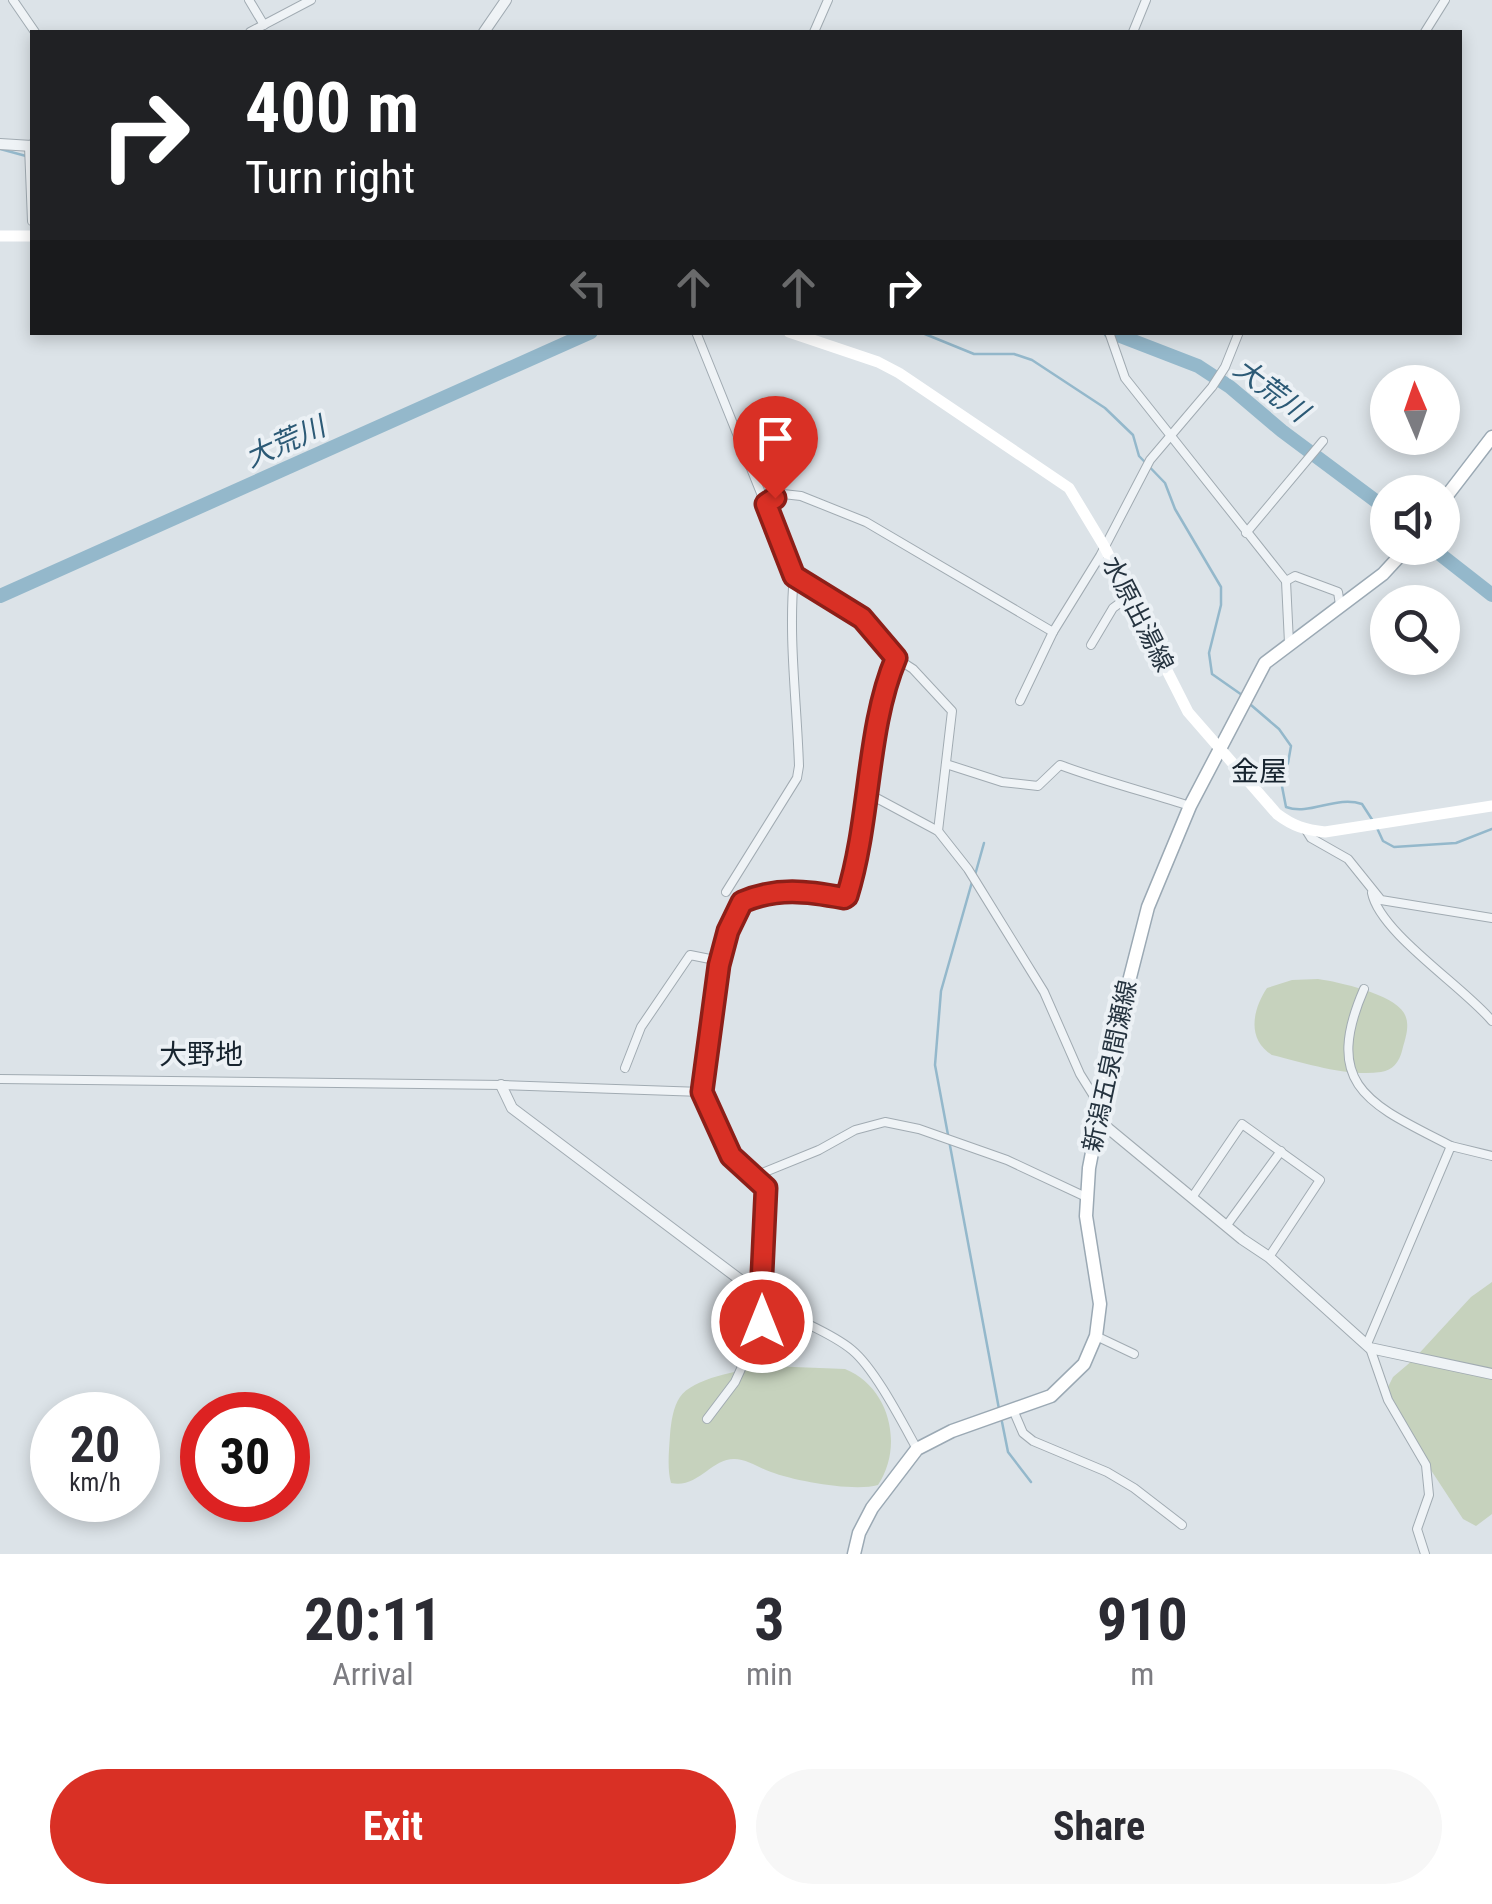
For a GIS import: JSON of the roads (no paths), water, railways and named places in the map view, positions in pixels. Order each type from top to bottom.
[{"type":"main road","points":[[0,236],[30,236]]},
{"type":"main road","name":"水原出湯線","points":[[798,335],[878,362],[932,394],[1069,488],[1104,546],[1188,712],[1276,814],[1306,830]]},
{"type":"main road","points":[[1460,479],[1492,438]]},
{"type":"main road","name":"新潟五泉間瀬線","points":[[854,1554],[872,1508],[918,1449],[952,1431],[1051,1396],[1076,1374],[1096,1336],[1100,1304],[1086,1197],[1099,1113],[1148,908],[1190,806],[1265,663],[1391,565]]},
{"type":"main road","points":[[1306,830],[1325,832],[1492,806]]},
{"type":"street","points":[[13,0],[34,30]]},
{"type":"street","points":[[250,0],[258,30],[311,0]]},
{"type":"street","points":[[485,30],[506,0]]},
{"type":"street","points":[[815,30],[828,0]]},
{"type":"street","points":[[1134,30],[1146,0]]},
{"type":"street","points":[[1426,30],[1445,0]]},
{"type":"street","points":[[0,144],[30,145]]},
{"type":"street","points":[[697,335],[794,576],[790,614],[797,778],[726,892]]},
{"type":"street","points":[[1110,335],[1125,378],[1286,580],[1289,644]]},
{"type":"street","points":[[1020,701],[1053,632],[1147,466],[1212,387],[1238,335]]},
{"type":"street","points":[[1246,532],[1322,441]]},
{"type":"street","points":[[766,504],[783,494],[801,496],[866,522],[1053,632]]},
{"type":"street","points":[[794,576],[862,618],[896,658],[914,669],[952,711],[938,831]]},
{"type":"street","points":[[1286,580],[1296,576],[1338,592],[1340,605]]},
{"type":"street","points":[[1090,645],[1112,608],[1128,597]]},
{"type":"street","points":[[707,1420],[735,1382],[766,1299],[766,1188],[731,1156],[702,1092],[720,961],[742,902],[778,891],[847,896],[880,711],[896,658]]},
{"type":"street","points":[[946,764],[1002,782],[1038,786],[1060,765],[1190,806]]},
{"type":"street","points":[[868,794],[938,831],[974,878],[1044,992],[1099,1113],[1228,1226],[1269,1256],[1368,1346],[1388,1400],[1426,1465],[1429,1495],[1418,1529],[1425,1554]]},
{"type":"street","points":[[1306,830],[1311,838],[1348,859],[1380,900],[1492,918]]},
{"type":"street","points":[[1371,888],[1374,904],[1392,925],[1434,970],[1492,1021]]},
{"type":"street","points":[[625,1068],[641,1027],[690,955],[720,961]]},
{"type":"street","points":[[1364,989],[1346,1049],[1351,1073],[1372,1100],[1451,1146],[1492,1156]]},
{"type":"street","points":[[0,1078],[502,1085],[702,1092]]},
{"type":"street","points":[[502,1085],[512,1108],[792,1318],[850,1348],[863,1361],[918,1449]]},
{"type":"street","points":[[755,1176],[869,1125],[885,1122],[1008,1160],[1086,1197]]},
{"type":"street","points":[[1193,1196],[1242,1124],[1320,1180],[1269,1256]]},
{"type":"street","points":[[1368,1346],[1451,1146]]},
{"type":"street","points":[[1228,1226],[1281,1151]]},
{"type":"street","points":[[1096,1336],[1134,1354]]},
{"type":"street","points":[[1368,1346],[1492,1374]]},
{"type":"street","points":[[1005,1415],[1033,1441],[1107,1472],[1182,1525]]},
{"type":"waterway","points":[[0,149],[26,156]]},
{"type":"waterway","name":"大荒川","points":[[0,596],[584,335]]},
{"type":"waterway","points":[[927,335],[974,354],[1014,354],[1032,360],[1105,408],[1133,435],[1139,456],[1165,483],[1175,509],[1221,587],[1221,605],[1209,653],[1212,674],[1242,695]]},
{"type":"waterway","name":"大荒川","points":[[1118,335],[1198,366],[1370,497]]},
{"type":"waterway","name":"大荒川","points":[[1454,565],[1492,595]]},
{"type":"waterway","points":[[1251,705],[1279,729],[1291,746],[1288,763],[1280,776],[1286,807],[1304,809],[1352,802],[1362,804],[1373,821]]},
{"type":"waterway","points":[[1377,828],[1383,841],[1394,847],[1456,843],[1492,829]]},
{"type":"waterway","points":[[975,875],[984,843]]},
{"type":"waterway","points":[[972,882],[941,991],[935,1065],[999,1409]]},
{"type":"waterway","points":[[1002,1422],[1008,1452],[1031,1482]]},
{"type":"district","name":"金屋","points":[[1259,771]]},
{"type":"district","name":"大野地","points":[[201,1054]]}]
